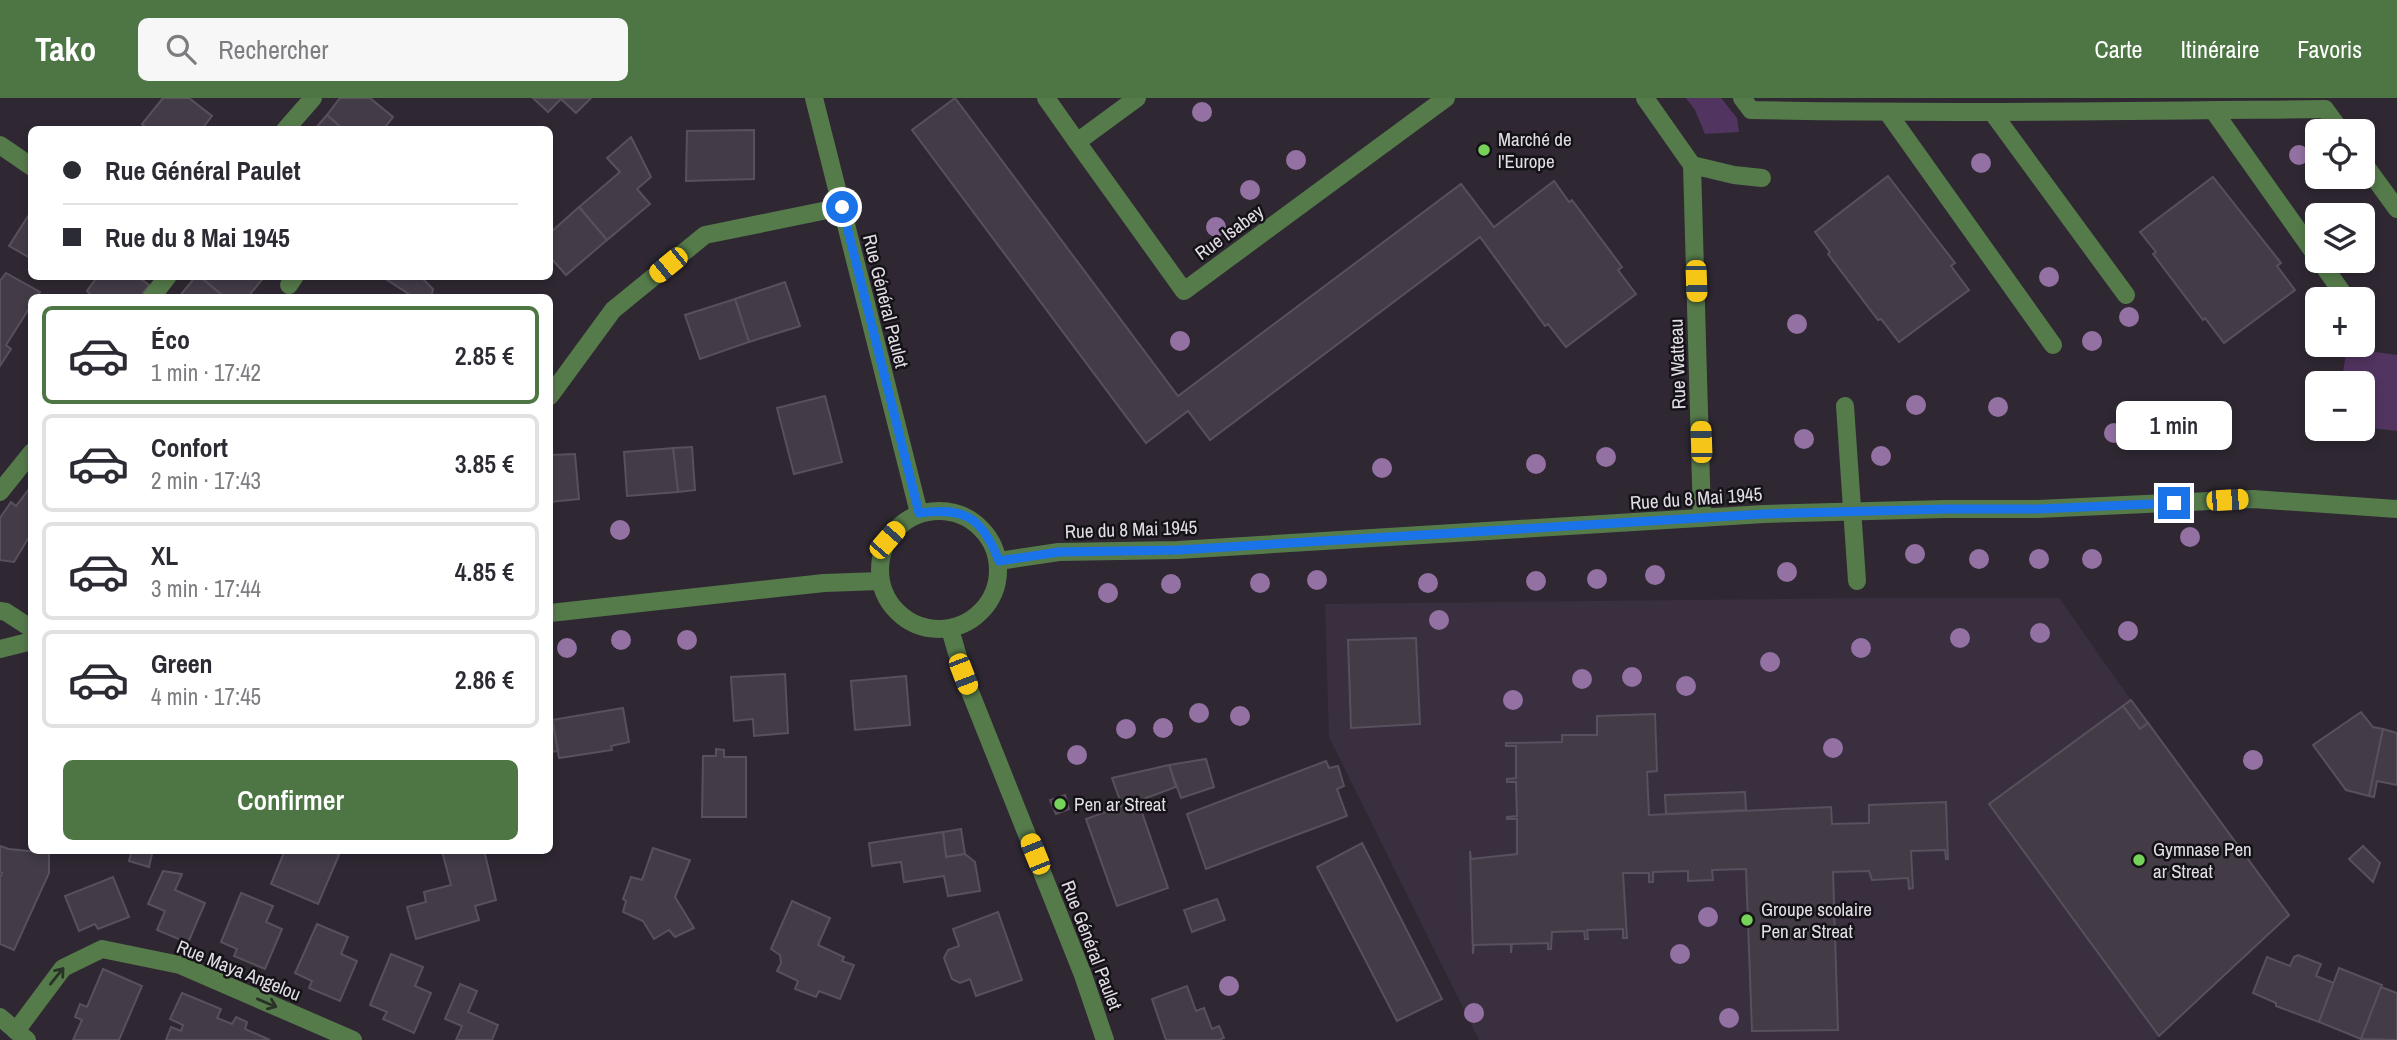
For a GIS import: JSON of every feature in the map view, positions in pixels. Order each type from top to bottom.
[{"type":"street","points":[[288,126],[313,98]]},
{"type":"street","name":"Rue Général Paulet","points":[[814,98],[919,513]]},
{"type":"street","name":"Rue Isabey","points":[[1046,98],[1184,291],[1447,98]]},
{"type":"street","points":[[1077,142],[1137,98]]},
{"type":"street","points":[[1645,98],[1692,165],[1734,175],[1762,178]]},
{"type":"street","points":[[1742,98],[1751,110],[1888,113],[2325,109],[2332,119]]},
{"type":"street","points":[[2213,110],[2305,241]]},
{"type":"street","points":[[1992,112],[2126,295]]},
{"type":"street","points":[[1888,113],[2053,345]]},
{"type":"street","points":[[0,145],[28,164]]},
{"type":"street","name":"Rue Watteau","points":[[1692,165],[1702,518]]},
{"type":"street","points":[[2375,179],[2397,209]]},
{"type":"street","points":[[553,392],[613,310],[705,235],[842,207]]},
{"type":"street","points":[[154,294],[165,280]]},
{"type":"street","points":[[1845,406],[1857,581]]},
{"type":"street","points":[[0,492],[28,457]]},
{"type":"street","name":"Rue du 8 Mai 1945","points":[[999,561],[1059,552],[1178,550],[1803,513],[2038,509],[2253,499],[2397,509]]},
{"type":"street","points":[[945,510],[970,518],[989,537],[999,561],[998,584],[988,605],[972,620],[950,629],[927,629],[905,620],[889,603],[880,581],[880,560],[887,540],[901,524],[919,513],[945,510]]},
{"type":"street","points":[[553,613],[824,583],[880,581]]},
{"type":"street","points":[[0,611],[28,626]]},
{"type":"street","name":"Rue Général Paulet","points":[[950,629],[963,674],[1083,975],[1105,1040]]},
{"type":"street","points":[[0,649],[28,642]]},
{"type":"street","name":"Rue Maya Angelou","points":[[22,1035],[63,968],[102,949],[180,965],[353,1040]]},
{"type":"street","points":[[0,1017],[22,1035]]},
{"type":"shaded area","points":[[1686,98],[1721,98],[1737,118],[1739,132],[1705,134],[1695,110]]},
{"type":"shaded area","points":[[2375,352],[2397,355],[2397,431],[2375,428],[2375,371],[2343,371],[2345,357],[2375,357]]},
{"type":"shaded area","name":"Groupe scolaire Pen ar Streat","points":[[2059,598],[2131,700],[1989,804],[2159,1036],[2155,1040],[1479,1040],[1329,737],[1325,604]]},
{"type":"building","points":[[163,98],[189,98],[212,116],[204,126],[142,124]]},
{"type":"building","points":[[340,98],[370,98],[393,117],[386,126],[339,126],[327,115]]},
{"type":"building","points":[[533,98],[591,98],[576,113],[561,99],[548,112]]},
{"type":"building","points":[[955,98],[1178,396],[1461,184],[1494,227],[1554,181],[1569,202],[1572,200],[1622,267],[1618,270],[1636,294],[1566,347],[1548,324],[1545,326],[1480,237],[1210,440],[1188,411],[1146,443],[912,130]]},
{"type":"building","points":[[327,115],[339,126],[317,126]]},
{"type":"building","points":[[754,130],[754,179],[686,181],[687,131]]},
{"type":"building","points":[[631,137],[651,177],[637,189],[650,204],[607,240],[579,207],[620,172],[607,158]]},
{"type":"building","points":[[1888,176],[1955,263],[1951,266],[1969,290],[1899,342],[1881,319],[1878,320],[1828,254],[1830,252],[1815,232]]},
{"type":"building","points":[[2213,177],[2281,263],[2277,266],[2295,290],[2224,343],[2153,254],[2156,252],[2140,232]]},
{"type":"building","points":[[579,207],[607,240],[566,275],[553,260],[553,230]]},
{"type":"building","points":[[28,216],[28,257],[9,246]]},
{"type":"building","points":[[6,273],[40,292],[28,294],[28,310],[6,345],[11,349],[0,366],[0,281]]},
{"type":"building","points":[[95,280],[142,280],[149,285],[142,294],[90,294],[87,291]]},
{"type":"building","points":[[193,280],[204,280],[221,294],[181,294]]},
{"type":"building","points":[[204,280],[262,280],[250,294],[221,294]]},
{"type":"building","points":[[387,280],[424,280],[433,289],[432,294],[409,294]]},
{"type":"building","points":[[785,282],[800,326],[749,342],[735,299]]},
{"type":"building","points":[[735,299],[749,342],[700,359],[685,315]]},
{"type":"building","points":[[825,396],[842,462],[794,474],[777,408]]},
{"type":"building","points":[[692,447],[695,490],[678,492],[673,448]]},
{"type":"building","points":[[673,448],[678,492],[627,496],[624,452]]},
{"type":"building","points":[[575,454],[579,499],[553,502],[553,455]]},
{"type":"building","points":[[28,490],[28,539],[14,562],[0,560],[0,518],[11,502],[16,506]]},
{"type":"building","points":[[1416,638],[1420,724],[1351,728],[1348,640]]},
{"type":"building","points":[[785,674],[788,733],[754,736],[753,719],[734,721],[731,677]]},
{"type":"building","points":[[906,676],[910,725],[855,730],[851,681]]},
{"type":"building","points":[[2131,700],[2148,723],[2140,729],[2123,706]]},
{"type":"building","name":"Gymnase Pen ar Streat","points":[[2123,706],[2140,729],[2148,723],[2289,915],[2159,1036],[1989,804]]},
{"type":"building","points":[[623,708],[629,742],[611,746],[612,750],[559,758],[553,720]]},
{"type":"building","points":[[2361,712],[2373,727],[2383,729],[2369,796],[2346,790],[2313,745]]},
{"type":"building","points":[[1655,714],[1657,771],[1647,772],[1649,815],[1831,807],[1832,824],[1869,823],[1869,805],[1946,802],[1948,859],[1945,850],[1911,851],[1913,888],[1909,889],[1908,878],[1872,880],[1869,871],[1833,872],[1838,1030],[1752,1031],[1746,869],[1712,870],[1713,880],[1688,881],[1688,871],[1653,872],[1653,882],[1649,882],[1649,873],[1623,873],[1627,938],[1623,938],[1623,929],[1587,930],[1588,939],[1585,939],[1584,931],[1552,932],[1551,949],[1548,949],[1548,943],[1512,944],[1511,953],[1511,944],[1474,945],[1473,954],[1470,851],[1471,859],[1517,854],[1517,819],[1507,819],[1517,816],[1516,782],[1507,782],[1507,779],[1516,778],[1516,746],[1506,746],[1506,743],[1562,742],[1562,735],[1597,735],[1597,716]]},
{"type":"building","points":[[553,723],[558,751],[553,752]]},
{"type":"building","points":[[2383,729],[2397,733],[2397,785],[2377,781],[2374,797],[2369,796]]},
{"type":"building","points":[[716,749],[724,750],[724,757],[746,757],[746,817],[702,817],[703,756],[716,756]]},
{"type":"building","points":[[1206,759],[1214,787],[1181,798],[1169,765]]},
{"type":"building","points":[[1326,761],[1329,768],[1338,766],[1344,786],[1337,789],[1347,816],[1206,869],[1187,814]]},
{"type":"building","points":[[1169,765],[1176,787],[1138,801],[1168,888],[1117,906],[1086,819],[1122,806],[1112,778]]},
{"type":"building","points":[[1745,792],[1746,810],[1666,814],[1665,795]]},
{"type":"building","name":"Pen ar Streat","points":[[1065,795],[1069,809],[1056,814],[1050,800]]},
{"type":"building","points":[[961,829],[965,854],[946,857],[943,832]]},
{"type":"building","points":[[943,832],[946,857],[965,854],[975,862],[980,891],[948,896],[944,876],[904,882],[901,862],[872,866],[869,843]]},
{"type":"building","points":[[1362,843],[1442,999],[1397,1021],[1317,867]]},
{"type":"building","points":[[0,846],[28,851],[28,854],[49,854],[49,873],[14,950],[0,944]]},
{"type":"building","points":[[2363,846],[2380,863],[2373,882],[2349,859]]},
{"type":"building","points":[[653,848],[690,860],[675,897],[694,928],[675,937],[669,930],[654,939],[643,921],[623,912],[626,901],[623,899],[631,877],[642,880]]},
{"type":"building","points":[[131,854],[152,854],[149,867],[129,861]]},
{"type":"building","points":[[283,854],[339,855],[318,904],[271,884]]},
{"type":"building","points":[[443,854],[485,854],[496,900],[475,906],[479,920],[416,939],[407,907],[426,902],[424,892],[451,885]]},
{"type":"building","points":[[163,871],[182,874],[175,890],[205,903],[188,943],[157,930],[165,911],[148,904]]},
{"type":"building","points":[[113,877],[129,917],[98,929],[95,924],[79,931],[65,896]]},
{"type":"building","points":[[241,893],[273,906],[266,922],[282,929],[265,969],[234,956],[237,949],[221,942]]},
{"type":"building","points":[[1217,899],[1225,920],[1192,932],[1184,910]]},
{"type":"building","points":[[792,901],[830,918],[818,945],[844,957],[842,961],[854,965],[840,999],[819,991],[816,997],[795,989],[798,981],[777,971],[781,963],[780,955],[771,949]]},
{"type":"building","points":[[998,912],[1022,980],[976,996],[970,979],[960,983],[952,979],[944,958],[948,950],[959,946],[953,929]]},
{"type":"building","points":[[317,924],[348,937],[341,954],[357,961],[340,1001],[309,988],[312,981],[295,973]]},
{"type":"building","points":[[391,954],[423,967],[415,986],[431,993],[414,1033],[383,1019],[387,1012],[370,1005]]},
{"type":"building","points":[[2298,955],[2321,964],[2316,976],[2334,983],[2319,1022],[2276,1006],[2276,1003],[2253,993],[2267,957],[2290,966]]},
{"type":"building","points":[[2339,968],[2382,985],[2361,1039],[2319,1022]]},
{"type":"building","points":[[103,969],[142,986],[119,1040],[73,1040],[82,1020],[75,1017],[80,1004],[87,1007]]},
{"type":"building","points":[[460,984],[477,991],[468,1012],[498,1025],[492,1040],[456,1040],[462,1026],[445,1019]]},
{"type":"building","points":[[1187,986],[1196,1011],[1204,1008],[1212,1029],[1219,1026],[1224,1038],[1166,1040],[1152,999]]},
{"type":"building","points":[[2381,987],[2397,993],[2397,1040],[2361,1039]]},
{"type":"building","points":[[182,993],[221,1009],[217,1018],[232,1024],[236,1017],[247,1022],[245,1029],[270,1040],[166,1040],[171,1027],[181,1031],[183,1025],[170,1019]]},
{"type":"place","name":"Marché de l'Europe","points":[[1484,150]]},
{"type":"place","name":"Pen ar Streat","points":[[1060,804]]},
{"type":"place","name":"Gymnase Pen ar Streat","points":[[2139,860]]},
{"type":"place","name":"Groupe scolaire Pen ar Streat","points":[[1747,920]]},
{"type":"route","points":[[842,207],[919,513],[945,510],[970,518],[989,537],[999,561],[1059,552],[1178,550],[1764,514],[2038,509],[2174,503]]}]
